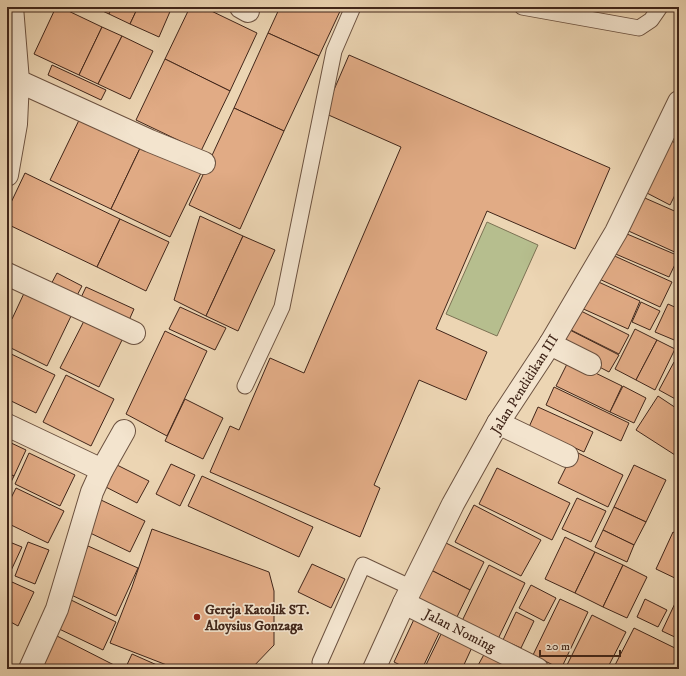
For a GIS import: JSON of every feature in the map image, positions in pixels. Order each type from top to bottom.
[{"type":"street","points":[[7,175],[16,124],[18,81],[12,7]]},
{"type":"street","points":[[18,81],[144,138],[204,163]]},
{"type":"street","name":"Jalan Pendidikan III","points":[[374,669],[408,595],[453,504],[498,423],[550,344],[616,232],[679,102]]},
{"type":"street","points":[[7,274],[134,333]]},
{"type":"street","points":[[550,344],[590,364]]},
{"type":"street","points":[[498,423],[567,456]]},
{"type":"street","points":[[7,425],[102,470]]},
{"type":"street","points":[[30,669],[56,609],[85,514],[102,470],[124,431]]},
{"type":"street","name":"Jalan Noming","points":[[408,595],[537,669]]},
{"type":"lane","points":[[245,386],[282,307],[334,51],[353,7]]},
{"type":"lane","points":[[522,7],[639,28],[651,20],[660,7]]},
{"type":"lane","points":[[320,662],[363,565],[408,595]]},
{"type":"green space","points":[[487,222],[538,245],[497,336],[446,314]]},
{"type":"building","points":[[56,7],[60,7],[102,27],[79,75],[34,54]]},
{"type":"building","points":[[94,7],[112,7],[109,14]]},
{"type":"building","points":[[112,7],[138,7],[130,24],[109,14]]},
{"type":"building","points":[[138,7],[172,7],[159,37],[130,24]]},
{"type":"building","points":[[190,7],[203,7],[257,33],[230,91],[165,59]]},
{"type":"building","points":[[280,7],[342,7],[319,56],[268,33]]},
{"type":"building","points":[[102,27],[122,36],[98,84],[79,75]]},
{"type":"building","points":[[268,33],[319,56],[284,131],[234,108]]},
{"type":"building","points":[[122,36],[153,51],[130,99],[98,84]]},
{"type":"building","points":[[349,55],[610,168],[575,249],[487,211],[436,329],[487,352],[466,400],[419,380],[374,485],[380,488],[360,537],[210,472],[230,426],[239,430],[270,358],[304,373],[401,147],[324,113]]},
{"type":"building","points":[[165,59],[230,91],[201,151],[136,120]]},
{"type":"building","points":[[52,65],[106,90],[101,100],[48,75]]},
{"type":"building","points":[[234,108],[284,131],[240,229],[189,205]]},
{"type":"building","points":[[82,114],[143,142],[111,209],[50,180]]},
{"type":"building","points":[[670,140],[679,145],[679,187],[670,205],[645,192]]},
{"type":"building","points":[[143,142],[202,171],[170,237],[111,209]]},
{"type":"building","points":[[25,173],[120,219],[97,267],[7,224],[7,211]]},
{"type":"building","points":[[638,195],[679,213],[679,254],[622,228]]},
{"type":"building","points":[[200,216],[243,236],[206,316],[174,300]]},
{"type":"building","points":[[120,219],[169,242],[146,291],[97,267]]},
{"type":"building","points":[[620,231],[679,256],[669,277],[611,252]]},
{"type":"building","points":[[243,236],[275,250],[238,331],[206,316]]},
{"type":"building","points":[[608,253],[672,282],[660,307],[597,278]]},
{"type":"building","points":[[57,273],[82,286],[73,303],[48,290]]},
{"type":"building","points":[[592,279],[640,301],[628,329],[579,307]]},
{"type":"building","points":[[86,287],[134,309],[126,327],[78,304]]},
{"type":"building","points":[[26,289],[73,312],[47,366],[7,346],[7,316],[12,319]]},
{"type":"building","points":[[641,302],[660,311],[650,330],[632,322]]},
{"type":"building","points":[[668,304],[679,309],[679,342],[655,332]]},
{"type":"building","points":[[180,307],[226,328],[215,350],[169,329]]},
{"type":"building","points":[[575,308],[629,335],[619,354],[565,327]]},
{"type":"building","points":[[85,319],[123,338],[99,387],[60,368]]},
{"type":"building","points":[[564,327],[619,355],[609,372],[555,344]]},
{"type":"building","points":[[635,329],[657,340],[636,380],[615,369]]},
{"type":"building","points":[[165,331],[207,351],[167,436],[126,414]]},
{"type":"building","points":[[657,340],[675,349],[655,390],[636,380]]},
{"type":"building","points":[[7,352],[55,375],[36,413],[7,399]]},
{"type":"building","points":[[569,360],[622,386],[610,412],[556,386]]},
{"type":"building","points":[[674,362],[679,364],[679,401],[659,390]]},
{"type":"building","points":[[66,375],[114,399],[91,446],[43,422]]},
{"type":"building","points":[[623,386],[646,398],[634,423],[610,412]]},
{"type":"building","points":[[554,387],[629,423],[621,441],[546,405]]},
{"type":"building","points":[[658,396],[679,410],[679,448],[675,455],[636,430]]},
{"type":"building","points":[[185,399],[223,418],[203,459],[165,441]]},
{"type":"building","points":[[538,407],[593,432],[584,452],[529,427]]},
{"type":"building","points":[[7,441],[26,450],[14,476],[7,473]]},
{"type":"building","points":[[574,451],[623,475],[608,507],[558,483]]},
{"type":"building","points":[[29,453],[75,475],[60,506],[15,484]]},
{"type":"building","points":[[111,462],[149,481],[137,503],[100,484]]},
{"type":"building","points":[[171,464],[195,475],[180,506],[156,494]]},
{"type":"building","points":[[634,465],[666,480],[646,522],[614,507]]},
{"type":"building","points":[[497,468],[570,503],[552,540],[479,504]]},
{"type":"building","points":[[7,473],[14,476],[7,490]]},
{"type":"building","points":[[202,476],[313,527],[299,557],[188,506]]},
{"type":"building","points":[[16,488],[64,511],[48,543],[7,523],[7,506]]},
{"type":"building","points":[[577,498],[606,511],[591,542],[562,529]]},
{"type":"building","points":[[101,500],[145,521],[130,552],[86,531]]},
{"type":"building","points":[[474,505],[541,540],[521,576],[455,542]]},
{"type":"building","points":[[614,507],[646,522],[634,545],[603,530]]},
{"type":"building","name":"Gereja Katolik ST. Aloysius Gonzaga","points":[[152,529],[269,572],[274,591],[274,645],[251,669],[177,669],[110,643],[132,587]]},
{"type":"building","points":[[603,530],[634,545],[627,562],[595,547]]},
{"type":"building","points":[[673,532],[679,535],[679,580],[656,569]]},
{"type":"building","points":[[565,537],[595,552],[575,593],[545,579]]},
{"type":"building","points":[[7,541],[22,547],[8,577],[7,577]]},
{"type":"building","points":[[28,542],[49,550],[35,584],[15,576]]},
{"type":"building","points":[[444,542],[484,562],[470,590],[429,569]]},
{"type":"building","points":[[88,546],[138,568],[116,616],[67,593]]},
{"type":"building","points":[[595,552],[623,565],[603,607],[575,593]]},
{"type":"building","points":[[312,564],[345,579],[331,608],[298,592]]},
{"type":"building","points":[[489,565],[525,583],[498,639],[462,621]]},
{"type":"building","points":[[623,565],[647,577],[627,618],[603,607]]},
{"type":"building","points":[[429,569],[470,590],[456,619],[416,597]]},
{"type":"building","points":[[12,582],[34,592],[18,626],[7,620],[7,593]]},
{"type":"building","points":[[531,585],[556,598],[544,621],[519,608]]},
{"type":"building","points":[[679,597],[679,639],[662,631]]},
{"type":"building","points":[[69,599],[116,622],[103,650],[55,627]]},
{"type":"building","points":[[560,599],[588,612],[561,669],[533,655]]},
{"type":"building","points":[[645,599],[667,610],[658,627],[637,617]]},
{"type":"building","points":[[516,612],[534,621],[521,648],[503,640]]},
{"type":"building","points":[[416,615],[442,627],[422,669],[408,669],[394,662]]},
{"type":"building","points":[[592,615],[626,632],[607,669],[570,669],[566,667]]},
{"type":"building","points":[[444,628],[474,643],[462,669],[424,669]]},
{"type":"building","points":[[634,628],[679,650],[679,654],[672,669],[613,669]]},
{"type":"building","points":[[55,635],[114,665],[112,669],[38,669]]},
{"type":"building","points":[[487,649],[506,659],[501,669],[476,669]]},
{"type":"building","points":[[132,654],[166,669],[125,669]]},
{"type":"place","name":"Gereja Katolik ST. Aloysius Gonzaga","points":[[197,617]]}]
